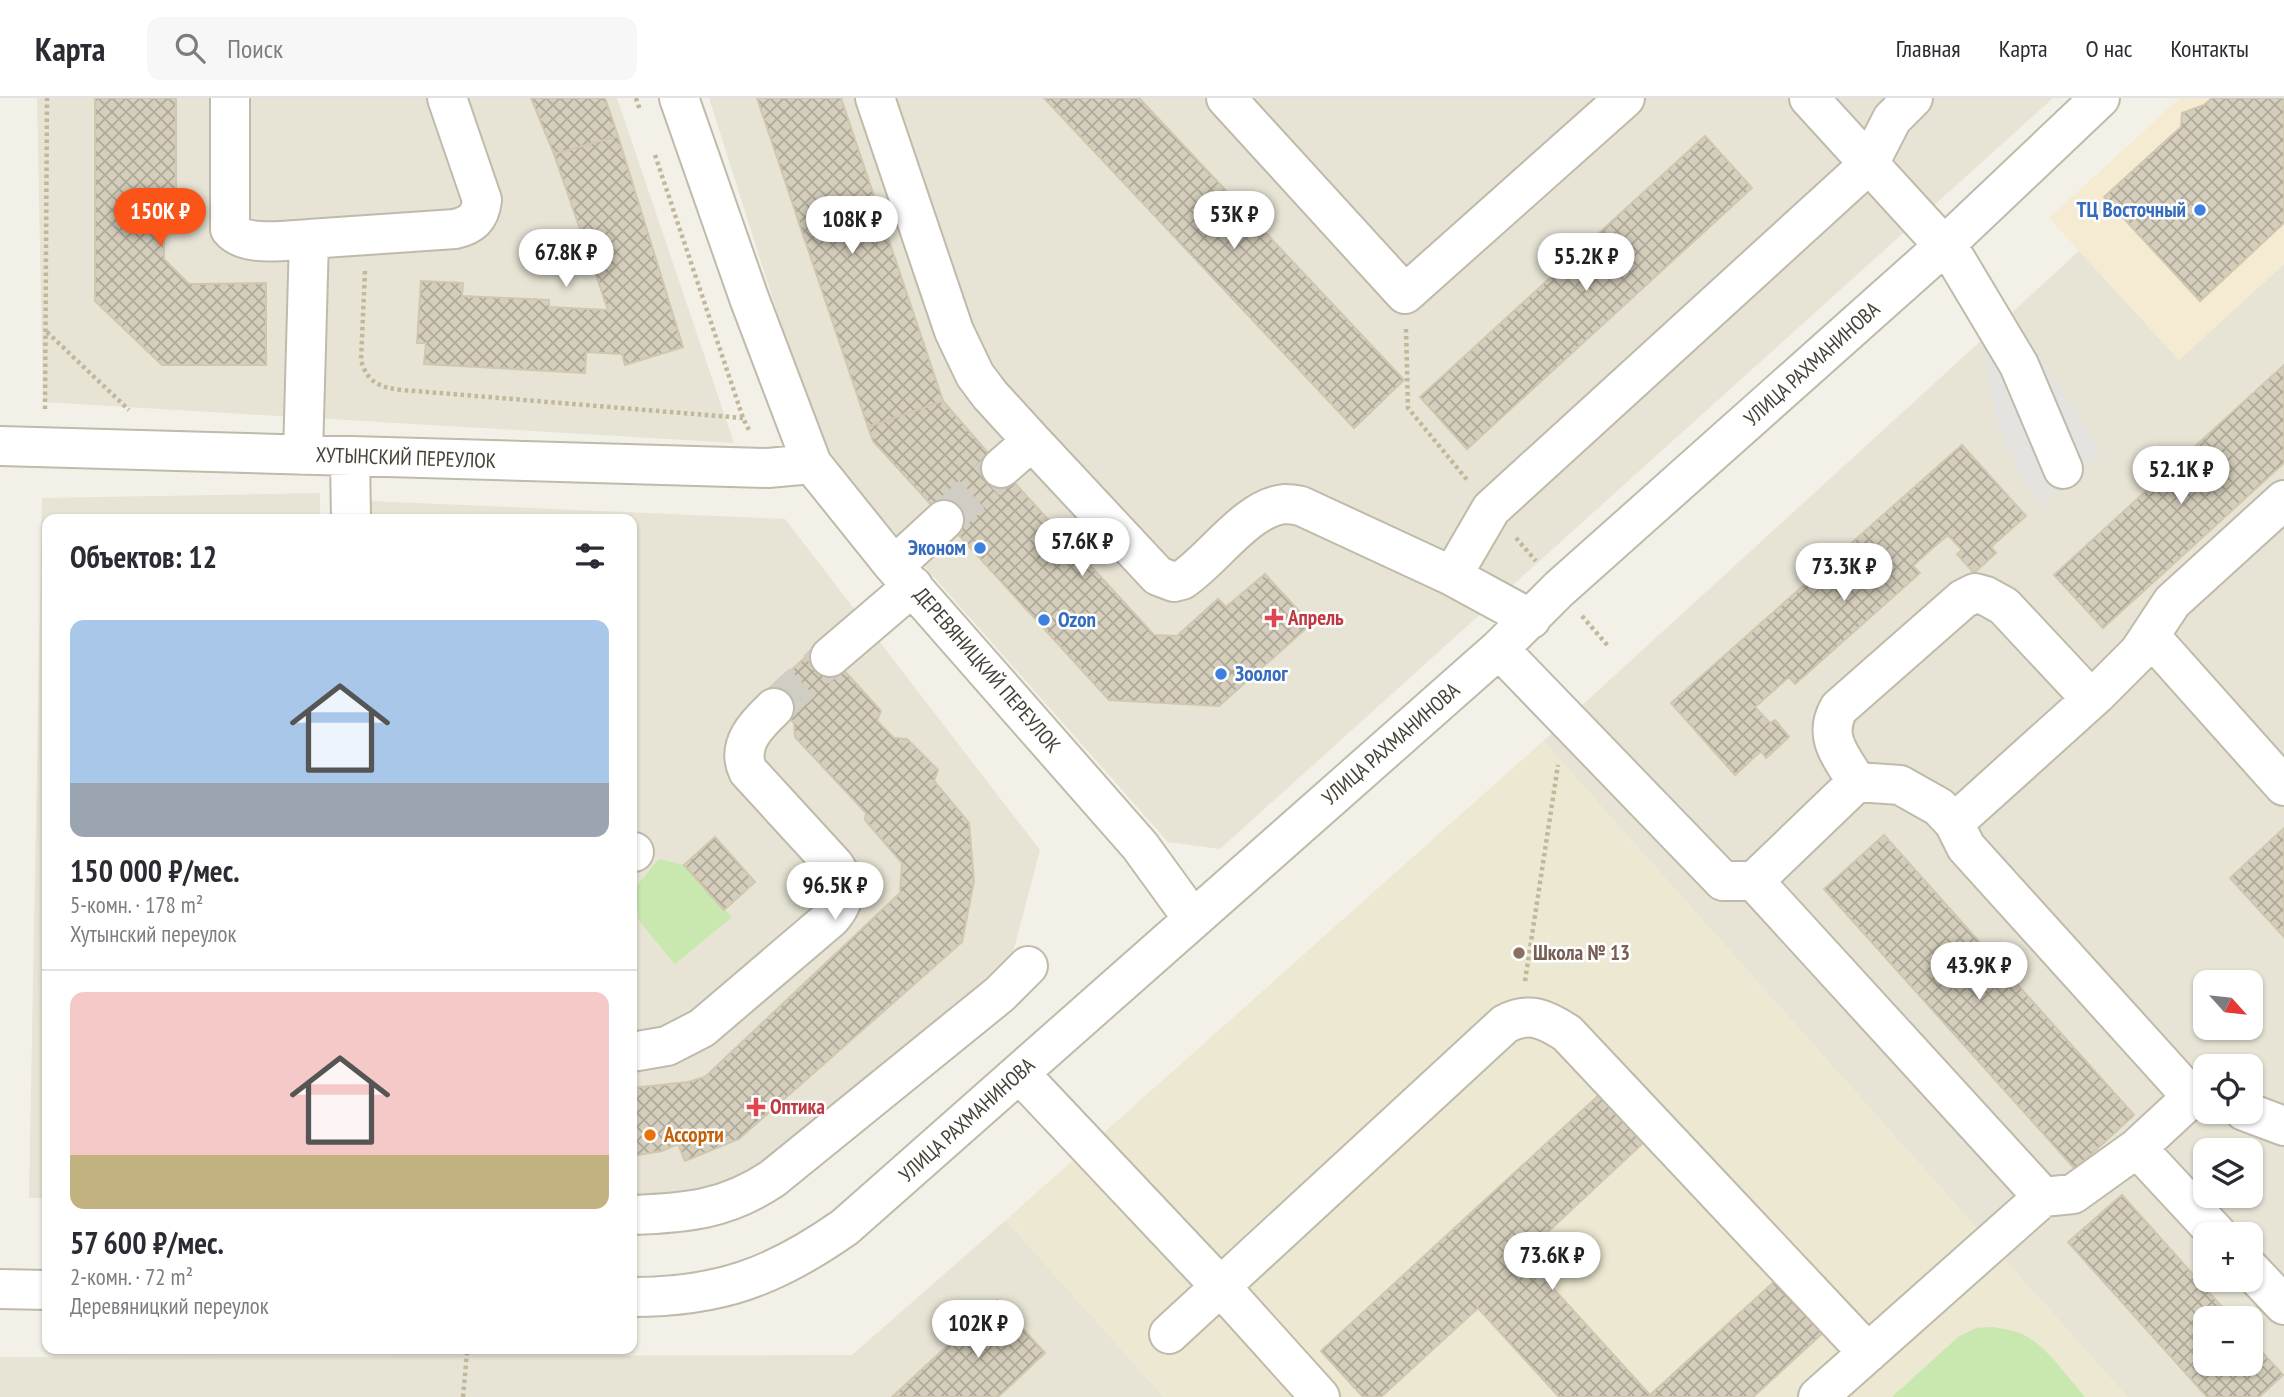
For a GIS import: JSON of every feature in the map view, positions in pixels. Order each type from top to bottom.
[{"type":"street","points":[[230,98],[230,229],[250,240],[309,239],[466,227],[481,212],[479,189],[447,98]]},
{"type":"street","name":"ДЕРЕВЯНИЦКИЙ ПЕРЕУЛОК","points":[[679,98],[749,298],[812,464],[904,576],[1140,846],[1193,919]]},
{"type":"street","points":[[875,98],[964,354],[990,395],[1152,570],[1165,579],[1174,582],[1182,580],[1252,518],[1269,508],[1285,504],[1301,506],[1452,576],[1531,619]]},
{"type":"street","points":[[1226,98],[1405,295],[1625,98]]},
{"type":"street","points":[[1809,98],[1945,245],[1981,299],[2019,365],[2063,469]]},
{"type":"street","points":[[1452,576],[1491,509],[1869,164],[1892,119],[1913,98]]},
{"type":"street","name":"УЛИЦА РАХМАНИНОВА","points":[[637,1297],[684,1295],[741,1283],[776,1270],[845,1227],[1499,649],[1559,589],[1945,245],[2100,98]]},
{"type":"street","points":[[303,455],[309,239]]},
{"type":"street","points":[[1001,468],[1031,441]]},
{"type":"street","name":"ХУТЫНСКИЙ ПЕРЕУЛОК","points":[[0,446],[768,468],[812,464]]},
{"type":"street","points":[[350,456],[351,514]]},
{"type":"street","points":[[1954,823],[2091,699],[2139,652],[2172,602],[2284,500]]},
{"type":"street","points":[[830,657],[904,576],[944,520]]},
{"type":"street","points":[[1857,782],[1832,738],[1833,718],[1839,709],[1964,599],[1975,593],[2004,606],[2091,699]]},
{"type":"street","points":[[2150,636],[2284,786]]},
{"type":"street","points":[[1499,649],[1723,881],[1754,881],[1857,782],[1900,785],[1939,807],[1954,823],[1966,847],[2193,1093]]},
{"type":"street","points":[[637,1051],[667,1046],[702,1028],[831,918],[843,900],[843,881],[835,866],[748,771],[744,762],[744,750],[749,737],[758,723],[774,708]]},
{"type":"street","points":[[1754,881],[2043,1197]]},
{"type":"street","points":[[637,1215],[692,1211],[747,1195],[772,1179],[1000,994],[1028,967]]},
{"type":"street","points":[[1169,1334],[1505,1024],[1519,1017],[1549,1022],[1567,1033],[1868,1353]]},
{"type":"street","points":[[1020,1074],[1220,1286],[1320,1397]]},
{"type":"street","points":[[1818,1397],[2043,1197],[2073,1194],[2193,1104]]},
{"type":"street","points":[[2263,1118],[2284,1126]]},
{"type":"street","points":[[2137,1148],[2206,1222]]},
{"type":"street","points":[[2263,1283],[2284,1305]]},
{"type":"street","points":[[0,1289],[42,1290]]},
{"type":"path","points":[[44,448],[47,98]]},
{"type":"path","points":[[636,98],[640,111]]},
{"type":"path","points":[[653,149],[743,418],[768,468]]},
{"type":"path","points":[[367,235],[361,359],[364,370],[379,386],[389,389],[743,418]]},
{"type":"path","points":[[46,331],[130,411]]},
{"type":"path","points":[[1519,1017],[1559,759]]},
{"type":"path","points":[[463,1397],[467,1354]]},
{"type":"shaded area","points":[[37,98],[617,98],[734,443],[43,402]]},
{"type":"shaded area","points":[[709,98],[2053,98],[1220,849],[1168,842],[820,448]]},
{"type":"shaded area","points":[[2180,98],[2284,98],[2284,264],[2179,360],[2049,218]]},
{"type":"shaded area","points":[[2079,251],[2179,360],[2284,264],[2284,1397],[2127,1397],[1543,741]]},
{"type":"shaded area","points":[[2017,320],[2101,451],[2041,507],[2017,469],[1999,429],[1983,351]]},
{"type":"shaded area","points":[[320,493],[320,514],[42,514],[42,1198],[29,1198],[42,498]]},
{"type":"shaded area","points":[[370,501],[785,519],[1040,850],[1002,994],[695,1228],[637,1229],[637,514],[370,514]]},
{"type":"shaded area","name":"Школа № 13","points":[[1543,741],[2127,1397],[1164,1397],[1006,1220]]},
{"type":"shaded area","points":[[1006,1220],[1164,1397],[0,1397],[0,1357],[852,1355]]},
{"type":"green space","points":[[659,859],[684,865],[732,917],[675,964],[639,921],[637,885]]},
{"type":"green space","points":[[1993,1327],[2018,1332],[2034,1342],[2050,1356],[2085,1397],[1892,1397],[1958,1337],[1976,1328]]},
{"type":"building","points":[[95,98],[176,98],[176,215],[164,215],[164,259],[189,284],[266,283],[266,365],[162,365],[95,301]]},
{"type":"building","points":[[531,98],[605,98],[618,136],[554,154]]},
{"type":"building","points":[[757,98],[841,98],[943,401],[868,427]]},
{"type":"building","points":[[1044,98],[1139,98],[1404,380],[1354,428]]},
{"type":"building","name":"ТЦ Восточный","points":[[2212,98],[2284,98],[2284,223],[2200,301],[2104,197],[2181,127],[2182,113],[2204,105]]},
{"type":"building","points":[[618,136],[683,347],[625,365],[622,354],[586,352],[585,373],[424,364],[426,343],[417,343],[421,281],[463,283],[462,296],[549,300],[549,307],[608,310],[554,154]]},
{"type":"building","points":[[1705,136],[1752,188],[1467,449],[1420,397]]},
{"type":"building","points":[[2284,365],[2284,463],[2103,628],[2054,575]]},
{"type":"building","points":[[943,401],[1154,635],[1177,636],[1218,599],[1226,607],[1265,574],[1311,624],[1219,706],[1109,700],[873,441],[868,427]]},
{"type":"building","points":[[1962,445],[2026,516],[1991,547],[1996,553],[1974,573],[1957,554],[1962,550],[1948,535],[1929,551],[1913,566],[1920,573],[1795,684],[1789,677],[1755,707],[1770,723],[1775,720],[1789,737],[1766,758],[1761,751],[1735,775],[1671,703]]},
{"type":"building","points":[[820,644],[881,711],[877,721],[894,738],[907,739],[938,770],[934,781],[969,823],[974,881],[962,942],[739,1139],[685,1161],[678,1144],[662,1151],[637,1155],[637,1087],[688,1082],[705,1077],[900,893],[902,863],[865,820],[866,813],[795,737],[794,723],[766,693]]},
{"type":"building","points":[[2284,828],[2284,937],[2230,878]]},
{"type":"building","points":[[1884,835],[2134,1115],[2075,1169],[1824,889]]},
{"type":"building","points":[[715,837],[755,882],[724,910],[684,865]]},
{"type":"building","points":[[1599,1095],[1643,1143],[1523,1255],[1650,1395],[1776,1280],[1824,1332],[1753,1397],[1559,1397],[1478,1308],[1381,1397],[1363,1397],[1321,1351]]},
{"type":"building","points":[[2122,1195],[2193,1274],[2193,1292],[2209,1292],[2221,1306],[2193,1306],[2193,1376],[2263,1376],[2263,1353],[2283,1375],[2259,1397],[2207,1397],[2068,1242]]},
{"type":"building","points":[[997,1300],[1045,1353],[998,1397],[892,1397]]},
{"type":"tunnel","points":[[944,520],[1001,468]]},
{"type":"tunnel","points":[[774,708],[830,657]]},
{"type":"place","name":"ТЦ Восточный","points":[[2200,210]]},
{"type":"place","name":"Эконом","points":[[980,548]]},
{"type":"place","name":"Апрель","points":[[1274,618]]},
{"type":"place","name":"Ozon","points":[[1044,620]]},
{"type":"place","name":"Зоолог","points":[[1221,674]]},
{"type":"place","name":"Школа № 13","points":[[1519,953]]},
{"type":"place","name":"Оптика","points":[[756,1107]]},
{"type":"place","name":"Ассорти","points":[[650,1135]]}]
